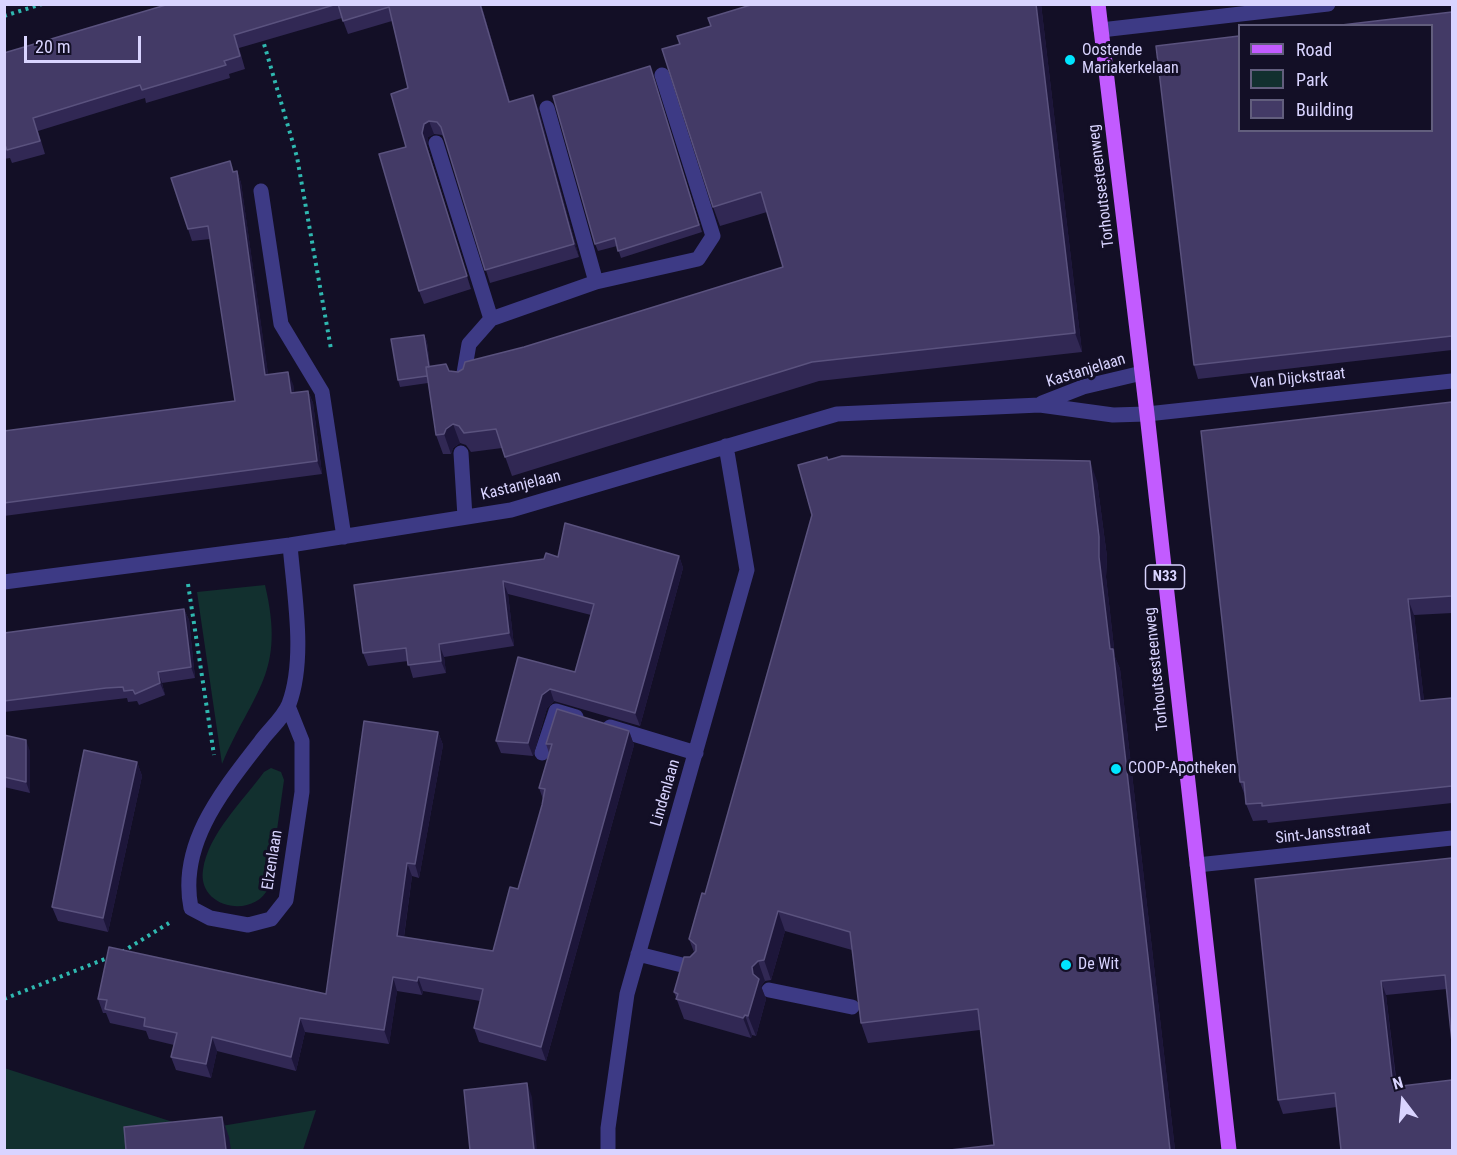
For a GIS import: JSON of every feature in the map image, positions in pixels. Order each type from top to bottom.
[{"type":"main road","name":"Torhoutsesteenweg","points":[[1098,4],[1230,1150]]},
{"type":"street","points":[[1101,30],[1328,4]]},
{"type":"street","points":[[462,382],[469,344],[491,319],[596,282],[698,259],[713,236],[662,75]]},
{"type":"street","points":[[547,108],[596,282]]},
{"type":"street","points":[[436,143],[491,319]]},
{"type":"street","points":[[261,191],[281,324],[322,392],[344,537]]},
{"type":"street","name":"Kastanjelaan","points":[[1040,405],[1083,387],[1142,373]]},
{"type":"street","name":"Van Dijckstraat","points":[[1147,414],[1452,381]]},
{"type":"street","name":"Kastanjelaan","points":[[4,582],[290,545],[511,510],[837,414],[1040,405],[1113,415],[1147,414]]},
{"type":"street","name":"Lindenlaan","points":[[608,1150],[608,1128],[627,994],[747,570],[726,446]]},
{"type":"street","points":[[461,453],[465,517]]},
{"type":"street","points":[[192,908],[188,888],[194,847],[220,794],[288,706],[299,649],[290,545]]},
{"type":"street","name":"Elzenlaan","points":[[192,908],[210,918],[248,925],[271,920],[286,900],[302,792],[302,741],[288,706]]},
{"type":"street","points":[[542,753],[556,711],[696,753]]},
{"type":"street","name":"Sint-Jansstraat","points":[[1197,865],[1452,838]]},
{"type":"street","points":[[638,954],[694,968]]},
{"type":"street","points":[[768,990],[852,1007]]},
{"type":"path","points":[[4,16],[26,7],[42,4]]},
{"type":"path","points":[[259,26],[297,157],[331,352]]},
{"type":"path","points":[[184,559],[220,794]]},
{"type":"path","points":[[4,999],[131,948],[192,908]]},
{"type":"green space","points":[[265,585],[272,640],[269,661],[255,698],[222,764],[197,592]]},
{"type":"green space","points":[[271,768],[281,772],[284,780],[269,887],[262,897],[252,904],[228,905],[217,901],[203,883],[206,857],[228,818],[264,772]]},
{"type":"green space","points":[[4,1068],[198,1130],[316,1110],[303,1150],[5,1150]]},
{"type":"building","points":[[169,4],[337,4],[234,35],[240,56],[224,61],[226,65],[142,90],[140,85],[33,118],[40,141],[7,150],[4,145],[4,53]]},
{"type":"building","points":[[338,4],[480,4],[509,102],[533,95],[574,244],[485,270],[441,127],[437,122],[429,121],[424,124],[422,133],[467,276],[419,291],[379,154],[406,147],[391,94],[408,88],[389,7],[343,21]]},
{"type":"building","points":[[754,4],[1036,4],[1075,333],[812,362],[505,457],[496,429],[464,433],[459,426],[453,424],[446,429],[444,434],[436,435],[426,367],[446,364],[449,371],[458,372],[463,369],[465,362],[524,347],[783,267],[761,192],[713,207],[662,49],[680,44],[677,36],[711,26],[708,18]]},
{"type":"building","points":[[1452,12],[1452,336],[1194,365],[1156,46],[1238,36],[1238,132],[1433,132],[1433,24],[1350,24]]},
{"type":"building","points":[[650,66],[699,225],[618,251],[615,238],[595,244],[553,96]]},
{"type":"building","points":[[230,161],[233,172],[237,171],[265,375],[288,372],[291,393],[308,391],[317,461],[4,503],[4,431],[235,401],[208,226],[188,229],[171,178]]},
{"type":"building","points":[[424,335],[429,367],[426,367],[427,376],[398,380],[391,339]]},
{"type":"building","points":[[1452,402],[1452,596],[1408,599],[1420,701],[1452,698],[1452,786],[1262,806],[1262,803],[1246,804],[1244,782],[1240,782],[1201,431]]},
{"type":"building","points":[[842,456],[1090,461],[1099,537],[1099,557],[1110,649],[1113,649],[1170,1150],[950,1150],[994,1145],[978,1009],[861,1023],[850,932],[778,911],[764,960],[758,961],[752,967],[753,974],[759,979],[748,1016],[745,1015],[743,1018],[676,999],[678,994],[674,992],[684,957],[690,957],[696,951],[696,945],[689,939],[702,893],[705,894],[812,515],[798,465],[827,457],[828,460]]},
{"type":"building","points":[[565,523],[679,556],[635,713],[550,689],[542,695],[528,743],[496,741],[518,657],[575,672],[594,604],[503,581],[509,633],[439,644],[441,661],[408,665],[406,648],[363,653],[354,585],[544,559],[546,553],[558,557]]},
{"type":"building","points":[[184,609],[191,667],[158,672],[160,683],[135,694],[133,690],[124,691],[123,687],[4,701],[4,633]]},
{"type":"building","points":[[557,709],[629,731],[541,1047],[474,1028],[483,989],[418,977],[417,981],[393,977],[384,1030],[300,1018],[291,1057],[212,1037],[206,1064],[171,1057],[177,1033],[144,1026],[145,1018],[105,1009],[107,1000],[98,999],[109,947],[326,994],[364,721],[438,732],[415,864],[407,863],[397,936],[493,951],[510,887],[518,889],[542,805],[545,789],[539,788],[552,744],[546,744]]},
{"type":"building","points":[[4,735],[26,740],[26,782],[4,777]]},
{"type":"building","points":[[84,750],[137,762],[103,918],[52,907]]},
{"type":"building","points":[[1452,858],[1452,1042],[1445,975],[1381,981],[1393,1087],[1452,1080],[1452,1150],[1341,1150],[1335,1093],[1278,1100],[1255,879]]},
{"type":"building","points":[[527,1083],[534,1150],[470,1150],[464,1090]]},
{"type":"building","points":[[222,1117],[226,1150],[126,1150],[124,1127]]},
{"type":"place","name":"Oostende Mariakerkelaan","points":[[1070,60]]},
{"type":"place","name":"COOP-Apotheken","points":[[1116,769]]},
{"type":"place","name":"De Wit","points":[[1066,965]]}]
